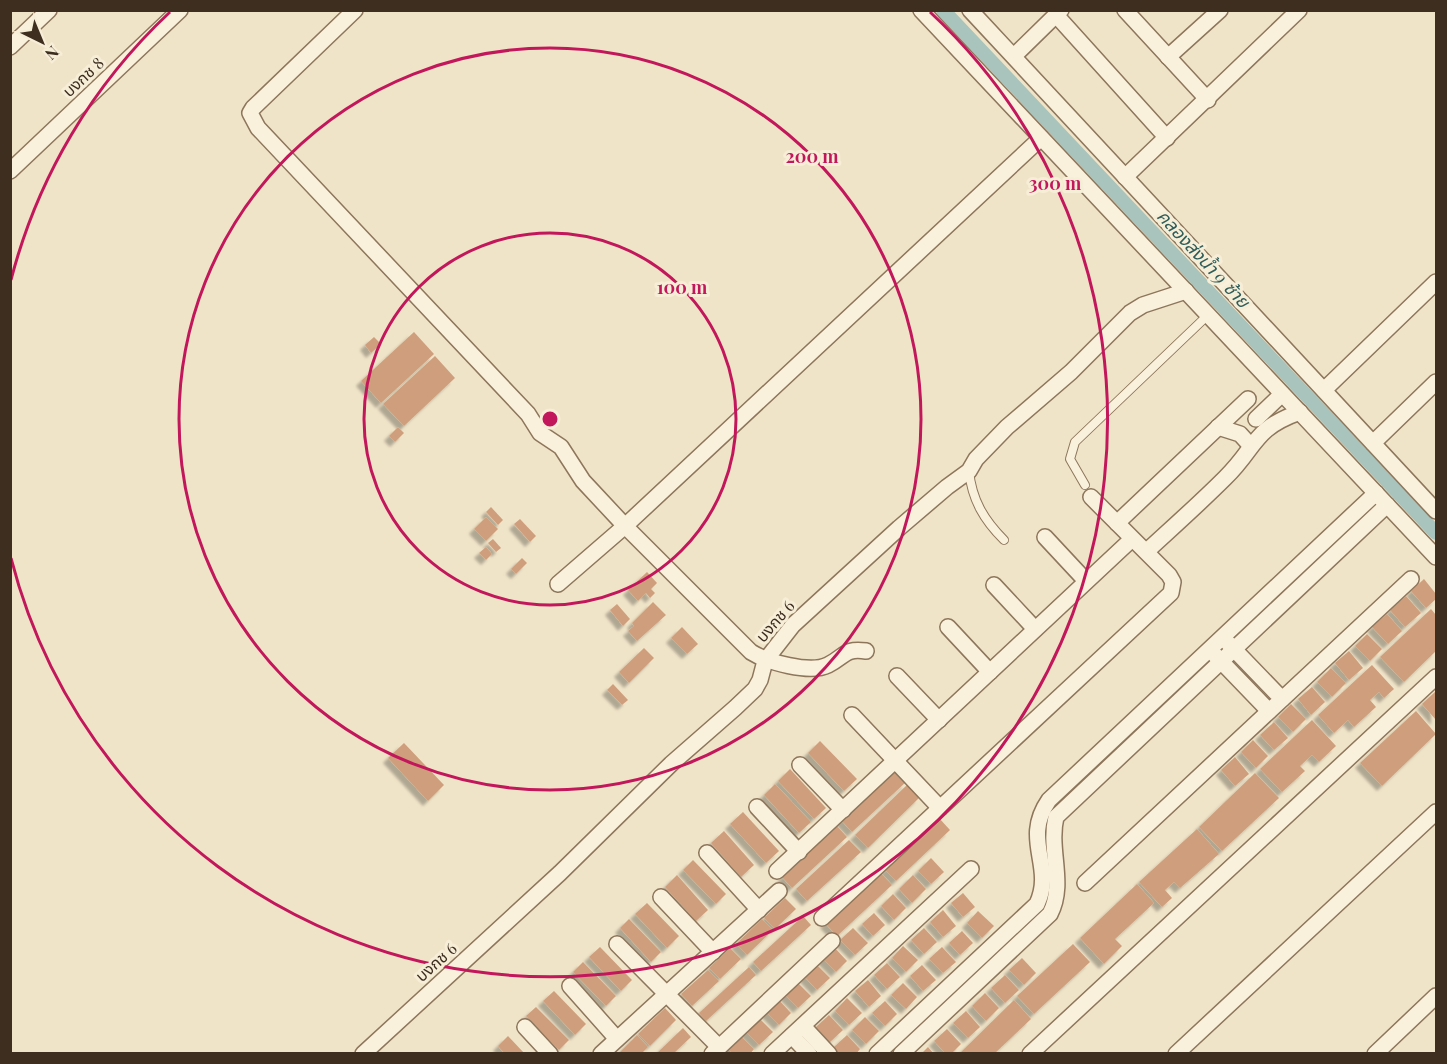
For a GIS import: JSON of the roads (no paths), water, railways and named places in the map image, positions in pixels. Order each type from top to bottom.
[{"type":"street","points":[[10,47],[49,10]]},
{"type":"street","name":"บงกช 8","points":[[10,171],[180,10]]},
{"type":"street","points":[[355,10],[261,99],[250,113],[252,119],[501,389],[528,414],[540,432],[561,447],[584,481],[625,526],[738,641],[765,661],[821,667],[847,651],[866,651]]},
{"type":"street","points":[[921,10],[1437,557]]},
{"type":"street","points":[[970,10],[1437,511]]},
{"type":"street","points":[[1125,10],[1208,100]]},
{"type":"street","points":[[1168,57],[1220,10]]},
{"type":"street","points":[[1125,177],[1208,100],[1299,10]]},
{"type":"street","points":[[1014,56],[1059,13],[1167,138]]},
{"type":"street","points":[[558,584],[625,526],[1041,138]]},
{"type":"street","points":[[1324,390],[1437,282]]},
{"type":"street","name":"บงกช 6","points":[[363,1053],[560,873],[672,764],[735,708],[755,688],[760,680],[765,661],[793,625],[947,486],[969,471],[975,459],[1007,427],[1071,372],[1130,313],[1143,305],[1161,302],[1186,291]]},
{"type":"street","points":[[1374,443],[1437,382]]},
{"type":"street","points":[[1147,551],[1226,478],[1249,431],[1282,394]]},
{"type":"street","points":[[1117,523],[1248,399]]},
{"type":"street","points":[[1218,427],[1249,431],[1300,412]]},
{"type":"street","points":[[822,918],[1171,593],[1173,582],[1169,575],[1088,491]]},
{"type":"street","points":[[901,1053],[1050,914],[1059,888],[1049,870],[1036,826],[1049,800],[1221,636],[1376,493]]},
{"type":"street","points":[[877,1053],[1037,904],[1049,870],[1056,817],[1387,505]]},
{"type":"street","points":[[1336,530],[1347,542]]},
{"type":"street","points":[[1045,537],[1086,581]]},
{"type":"street","points":[[777,871],[1132,539]]},
{"type":"street","points":[[1085,883],[1411,579]]},
{"type":"street","points":[[994,585],[1035,629]]},
{"type":"street","points":[[948,627],[990,672]]},
{"type":"street","points":[[1221,636],[1282,699]]},
{"type":"street","points":[[1209,648],[1269,711]]},
{"type":"street","points":[[897,676],[939,720]]},
{"type":"street","points":[[1030,1053],[1437,677]]},
{"type":"street","points":[[852,716],[940,808]]},
{"type":"street","points":[[800,765],[843,810]]},
{"type":"street","points":[[757,807],[799,852]]},
{"type":"street","points":[[1176,1053],[1437,812]]},
{"type":"street","points":[[707,853],[759,910]]},
{"type":"street","points":[[772,1053],[971,869]]},
{"type":"street","points":[[601,1053],[779,891]]},
{"type":"street","points":[[661,897],[713,952]]},
{"type":"street","points":[[617,944],[667,994],[716,1050],[832,941]]},
{"type":"street","points":[[570,986],[617,1039]]},
{"type":"street","points":[[1375,1053],[1437,996]]},
{"type":"street","points":[[525,1027],[550,1053]]},
{"type":"street","points":[[797,1031],[809,1053]]},
{"type":"street","points":[[797,1031],[830,1053]]},
{"type":"lane","points":[[1088,491],[1070,459],[1075,442],[1208,315]]},
{"type":"lane","points":[[969,471],[971,488],[980,509],[988,524],[1004,540]]},
{"type":"waterway","name":"คลองส่งน้ำ 9 ซ้าย","points":[[943,10],[1436,533]]}]
